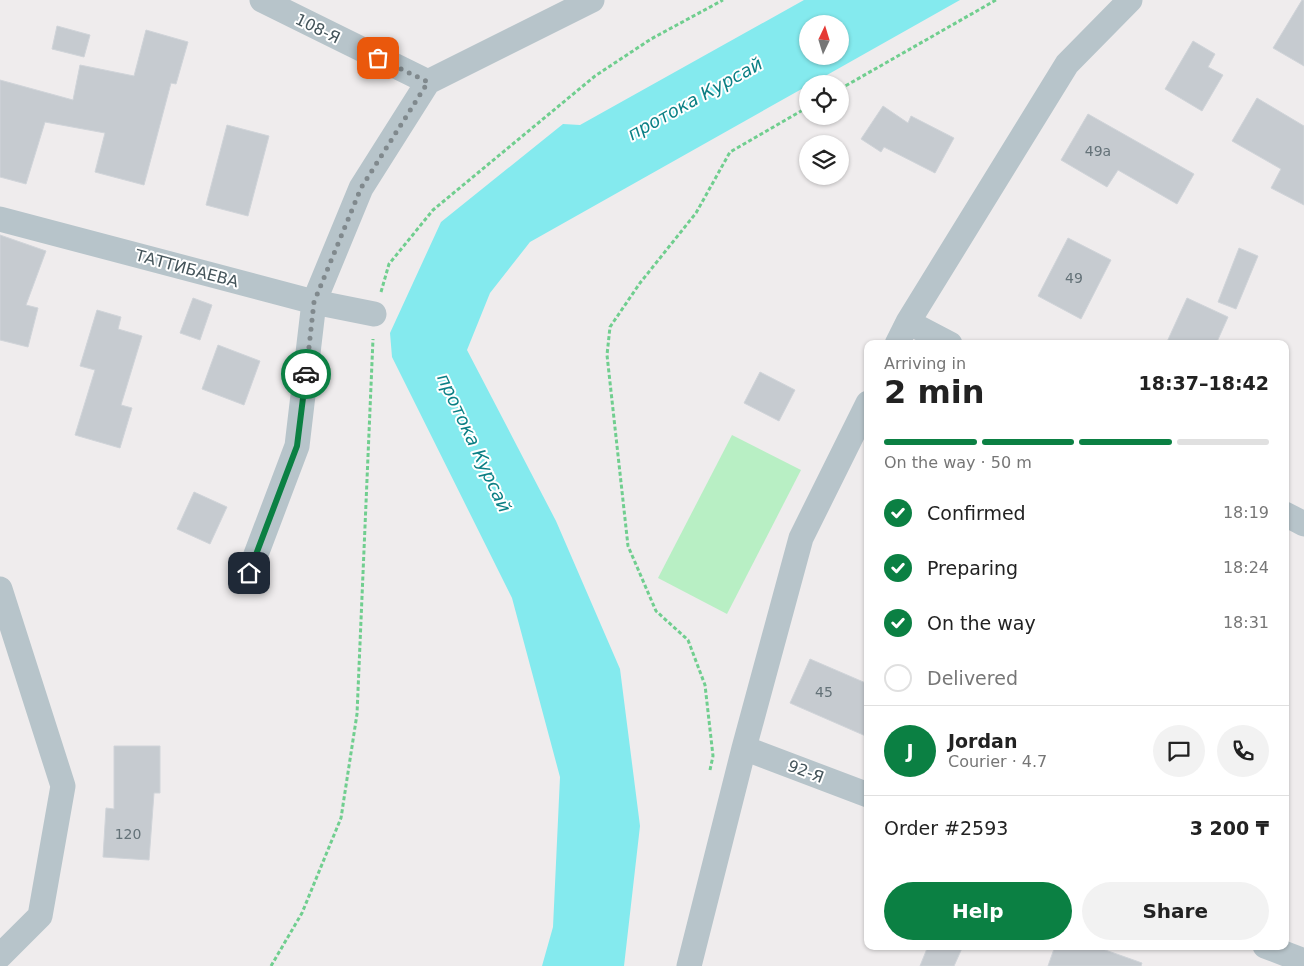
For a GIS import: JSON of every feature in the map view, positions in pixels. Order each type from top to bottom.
[{"type":"street","name":"108-Я","points":[[262,0],[428,82]]},
{"type":"street","points":[[249,573],[297,446],[314,302],[361,188],[428,82],[590,0]]},
{"type":"street","points":[[933,340],[902,333],[1067,64],[1130,0]]},
{"type":"street","name":"ТАТТИБАЕВА","points":[[0,219],[314,302],[374,314]]},
{"type":"street","points":[[688,966],[744,748],[801,538],[864,411]]},
{"type":"street","points":[[1289,516],[1304,524]]},
{"type":"street","points":[[0,589],[63,786],[40,916],[0,956]]},
{"type":"street","name":"92-Я","points":[[744,748],[864,793]]},
{"type":"street","points":[[1276,950],[1304,961]]},
{"type":"path","points":[[271,966],[302,913],[341,818],[357,714],[374,314],[389,264],[433,210],[595,76],[651,39],[723,0]]},
{"type":"path","points":[[849,84],[996,0]]},
{"type":"path","points":[[709,775],[713,756],[705,685],[688,640],[656,611],[628,546],[607,355],[610,327],[640,283],[696,213],[730,152],[799,112]]},
{"type":"green space","points":[[732,435],[801,470],[727,614],[658,578]]},
{"type":"water","name":"протока Курсай","points":[[804,0],[960,0],[849,63],[849,15],[799,15],[799,65],[845,65],[827,75],[799,75],[799,91],[530,242],[490,293],[467,350],[556,521],[620,669],[640,826],[624,966],[542,966],[553,927],[560,777],[512,598],[392,357],[390,333],[441,222],[563,124],[580,125]]},
{"type":"building","points":[[1302,0],[1304,0],[1304,66],[1273,48]]},
{"type":"building","points":[[57,26],[90,35],[84,57],[52,49]]},
{"type":"building","points":[[146,30],[188,42],[176,84],[171,83],[144,185],[95,172],[105,133],[45,122],[26,184],[0,177],[0,80],[73,100],[80,65],[134,76]]},
{"type":"building","points":[[1193,41],[1215,54],[1208,67],[1223,75],[1202,111],[1165,89]]},
{"type":"building","points":[[1257,98],[1304,126],[1304,205],[1271,188],[1281,169],[1232,141]]},
{"type":"building","points":[[883,106],[908,123],[911,116],[954,138],[935,173],[884,147],[881,152],[861,139]]},
{"type":"building","points":[[1088,114],[1194,174],[1177,204],[1118,170],[1107,187],[1061,160]]},
{"type":"building","points":[[227,125],[269,136],[248,216],[206,205]]},
{"type":"building","points":[[0,235],[46,251],[26,305],[38,308],[28,347],[0,340]]},
{"type":"building","points":[[1068,238],[1111,260],[1081,319],[1038,296]]},
{"type":"building","points":[[1239,248],[1258,256],[1236,309],[1218,302]]},
{"type":"building","points":[[193,298],[212,305],[200,340],[180,333]]},
{"type":"building","points":[[1187,298],[1228,317],[1218,340],[1168,340]]},
{"type":"building","points":[[97,310],[121,317],[118,329],[142,336],[121,405],[132,408],[120,448],[75,435],[95,370],[80,366]]},
{"type":"building","points":[[218,345],[260,361],[244,405],[202,389]]},
{"type":"building","points":[[760,372],[795,390],[779,421],[744,403]]},
{"type":"building","points":[[194,492],[227,507],[210,544],[177,529]]},
{"type":"building","points":[[810,659],[864,682],[864,735],[790,703]]},
{"type":"building","points":[[114,746],[160,746],[160,793],[154,793],[149,860],[103,857],[106,808],[114,809]]},
{"type":"building","points":[[926,950],[961,950],[954,966],[920,966]]},
{"type":"building","points":[[1054,950],[1105,950],[1142,963],[1141,966],[1048,966]]},
{"type":"way so far","points":[[306,374],[314,302],[361,188],[428,82],[378,58]]},
{"type":"route","points":[[249,573],[297,446],[306,374]]}]
